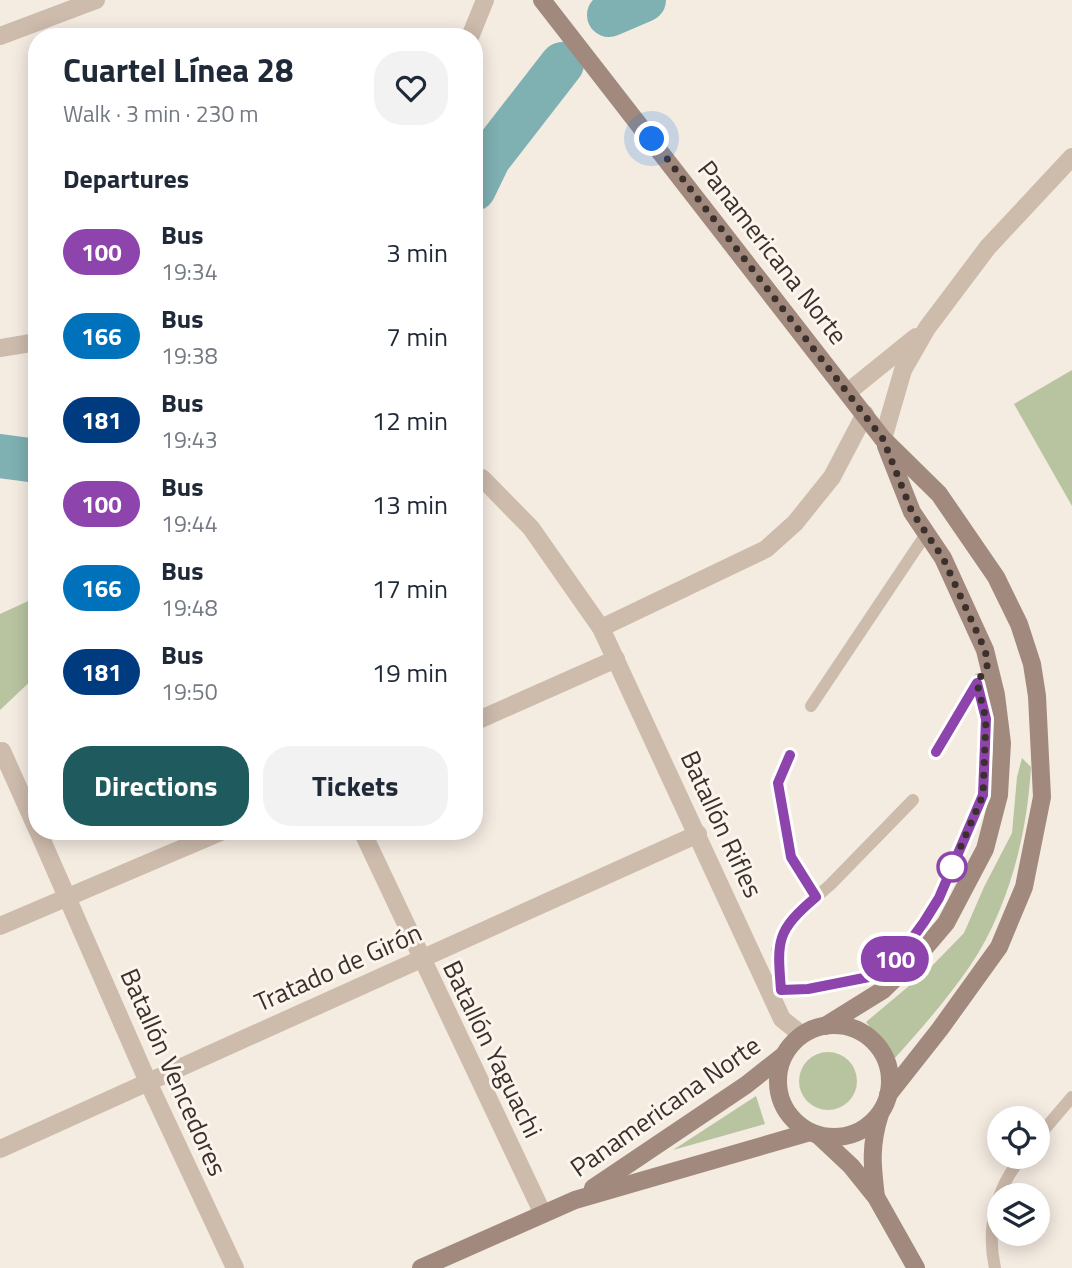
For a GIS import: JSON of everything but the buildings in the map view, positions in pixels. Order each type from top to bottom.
[{"type":"main road","name":"Panamericana Norte","points":[[543,1],[883,439],[939,494],[996,577],[1019,624],[1032,664],[1037,696],[1042,797],[1024,887],[999,947],[873,1121],[850,1135],[837,1137],[814,1133],[790,1116],[781,1101],[778,1085],[779,1068],[784,1055]]},
{"type":"main road","name":"Panamericana Norte","points":[[575,1200],[727,1098],[784,1055],[802,1035],[825,1026],[883,990],[918,956],[946,923],[985,849],[999,796],[1002,743],[996,695],[985,650],[943,558],[912,512],[883,439]]},
{"type":"main road","points":[[825,1026],[844,1026],[861,1032],[875,1044],[885,1059],[890,1076],[885,1103],[873,1136],[871,1160],[876,1196]]},
{"type":"main road","name":"Panamericana Norte","points":[[421,1268],[575,1200],[814,1133]]},
{"type":"main road","points":[[814,1133],[851,1166],[876,1196],[916,1268]]},
{"type":"street","points":[[0,36],[96,0]]},
{"type":"street","points":[[474,28],[485,0]]},
{"type":"street","points":[[883,439],[903,370],[927,328],[988,247],[1072,157]]},
{"type":"street","points":[[848,392],[927,328]]},
{"type":"street","points":[[0,348],[28,343]]},
{"type":"street","points":[[601,628],[766,549],[795,523],[832,477],[864,414]]},
{"type":"street","name":"Batallón Rifles","points":[[483,479],[531,528],[601,628],[776,992],[782,1019],[802,1035]]},
{"type":"street","points":[[483,718],[616,659]]},
{"type":"street","name":"Batallón Vencedores","points":[[2,751],[28,810]]},
{"type":"street","name":"Tratado de Girón","points":[[0,1149],[698,834]]},
{"type":"street","name":"Batallón Vencedores","points":[[41,840],[148,1082],[235,1268]]},
{"type":"street","points":[[0,926],[202,840]]},
{"type":"street","name":"Batallón Yaguachi","points":[[366,840],[543,1214]]},
{"type":"lane","points":[[811,706],[926,534]]},
{"type":"lane","points":[[936,752],[988,664]]},
{"type":"lane","points":[[913,800],[830,885],[796,914],[784,931],[778,950],[776,992],[808,989],[874,976],[903,951],[924,922],[939,898],[983,795],[986,719],[977,683]]},
{"type":"lane","points":[[790,755],[778,783],[791,857],[816,897]]},
{"type":"lane","points":[[1050,1123],[1072,1097]]},
{"type":"lane","points":[[995,1268],[991,1250],[998,1195],[1014,1169]]},
{"type":"green space","points":[[1072,370],[1072,506],[1014,404]]},
{"type":"green space","points":[[28,601],[28,684],[0,710],[0,614]]},
{"type":"green space","points":[[1022,758],[1031,767],[1025,819],[1014,870],[995,920],[984,944],[962,978],[895,1058],[866,1022],[928,970],[964,933],[1012,833],[1017,777]]},
{"type":"green space","points":[[822,1052],[834,1052],[849,1060],[857,1075],[857,1087],[849,1102],[834,1110],[822,1110],[807,1102],[799,1087],[799,1075],[807,1060]]},
{"type":"green space","points":[[756,1096],[765,1124],[673,1150]]},
{"type":"waterway","points":[[609,15],[644,0]]},
{"type":"waterway","points":[[483,170],[489,158],[562,64]]},
{"type":"waterway","points":[[0,456],[28,460]]},
{"type":"bus line","name":"100","points":[[790,755],[778,783],[791,857],[816,897],[796,914],[784,931],[778,950],[781,990],[808,989],[874,976],[903,951],[924,922],[939,898],[983,795],[986,719],[977,683],[936,752]]},
{"type":"route","points":[[652,139],[883,439],[912,512],[943,558],[985,650],[988,664],[977,683],[986,719],[983,795],[952,867]]}]
